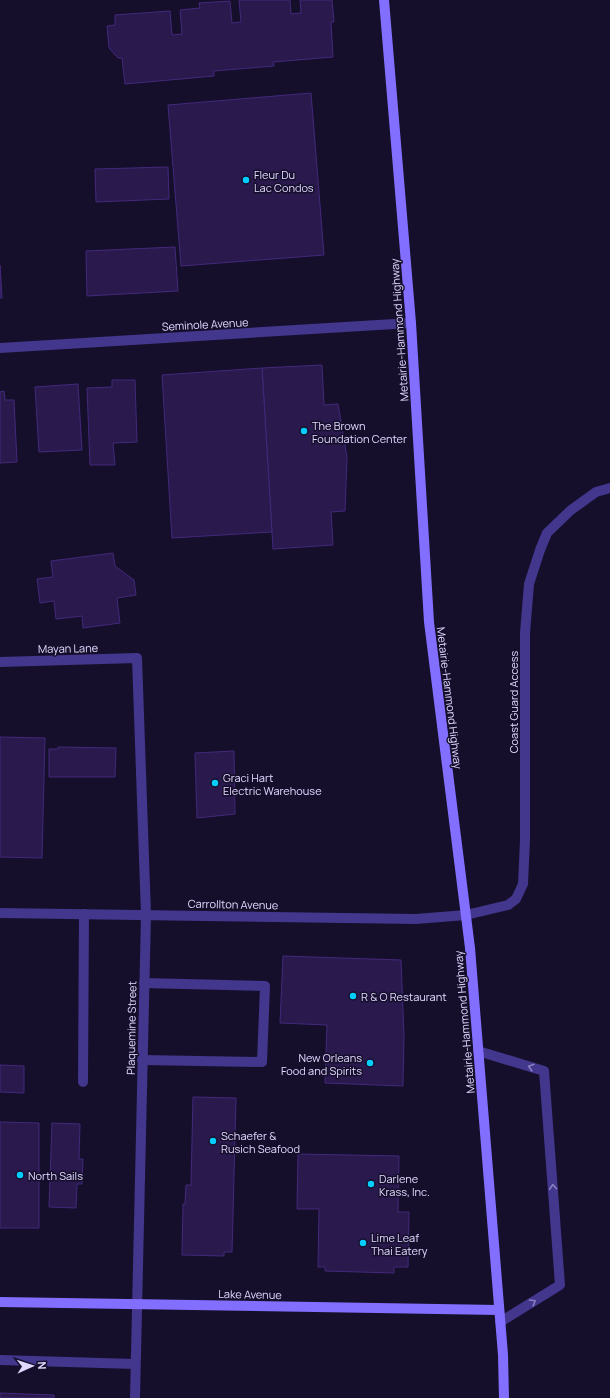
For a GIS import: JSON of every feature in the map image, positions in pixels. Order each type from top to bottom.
[{"type":"street","name":"Metairie-Hammond Highway","points":[[384,0],[411,323],[429,622],[470,948],[500,1322],[504,1398]]},
{"type":"street","name":"Seminole Avenue","points":[[0,348],[411,323]]},
{"type":"street","name":"Coast Guard Access","points":[[466,915],[508,905],[516,899],[523,884],[525,840],[525,633],[529,584],[540,550],[547,533],[571,510],[596,492],[610,488]]},
{"type":"street","name":"Mayan Lane","points":[[0,662],[137,658]]},
{"type":"street","name":"Plaquemine Street","points":[[135,1398],[146,915],[137,658]]},
{"type":"street","name":"Carrollton Avenue","points":[[0,913],[416,918],[466,915]]},
{"type":"street","points":[[83,1082],[84,914]]},
{"type":"street","points":[[142,1060],[262,1062],[264,986],[144,983]]},
{"type":"street","points":[[478,1051],[544,1071],[560,1285],[500,1322]]},
{"type":"street","name":"Lake Avenue","points":[[0,1302],[499,1310]]},
{"type":"street","points":[[0,1360],[135,1364]]},
{"type":"building","points":[[239,0],[290,0],[291,14],[301,13],[300,0],[332,0],[334,22],[331,22],[333,57],[273,62],[274,66],[214,71],[214,76],[125,84],[122,58],[118,58],[109,48],[107,26],[115,25],[115,15],[170,11],[172,35],[182,34],[180,10],[200,8],[199,3],[230,1],[232,23],[241,22]]},
{"type":"building","name":"Fleur Du Lac Condos","points":[[311,93],[324,255],[181,266],[168,105]]},
{"type":"building","points":[[168,167],[169,199],[96,202],[95,169]]},
{"type":"building","points":[[175,247],[178,291],[87,296],[86,251]]},
{"type":"building","points":[[0,265],[2,298],[0,298]]},
{"type":"building","name":"The Brown Foundation Center","points":[[322,365],[324,405],[338,404],[347,457],[345,511],[331,512],[333,545],[273,549],[262,368]]},
{"type":"building","points":[[262,368],[272,532],[172,538],[162,375]]},
{"type":"building","points":[[112,380],[135,380],[137,442],[113,443],[115,465],[90,465],[87,388],[112,387]]},
{"type":"building","points":[[78,384],[82,450],[39,452],[35,387]]},
{"type":"building","points":[[4,391],[5,400],[14,400],[17,462],[0,463],[0,392]]},
{"type":"building","points":[[113,553],[115,566],[134,580],[136,595],[117,598],[120,623],[83,628],[82,616],[56,619],[54,601],[40,603],[37,579],[53,577],[51,561]]},
{"type":"building","points":[[0,737],[45,738],[42,858],[0,857]]},
{"type":"building","points":[[58,747],[116,748],[115,777],[49,777],[49,749],[58,749]]},
{"type":"building","name":"Graci Hart Electric Warehouse","points":[[234,751],[235,814],[197,818],[195,753]]},
{"type":"building","points":[[283,956],[401,960],[404,1036],[403,1086],[325,1083],[327,1025],[280,1023]]},
{"type":"building","points":[[0,1065],[24,1066],[24,1093],[0,1092]]},
{"type":"building","name":"Schaefer & Rusich Seafood","points":[[193,1097],[236,1098],[232,1252],[224,1252],[224,1256],[182,1255],[183,1204],[185,1204],[186,1185],[191,1185]]},
{"type":"building","name":"North Sails","points":[[0,1122],[39,1123],[39,1228],[0,1228]]},
{"type":"building","points":[[52,1123],[80,1124],[79,1159],[83,1159],[82,1184],[77,1184],[76,1208],[49,1207]]},
{"type":"building","points":[[298,1154],[399,1156],[398,1212],[409,1212],[408,1267],[394,1267],[394,1273],[325,1271],[325,1267],[318,1267],[319,1209],[297,1209]]},
{"type":"building","points":[[0,1393],[54,1395],[54,1398],[0,1398]]},
{"type":"place","name":"Fleur Du Lac Condos","points":[[246,180]]},
{"type":"place","name":"The Brown Foundation Center","points":[[304,431]]},
{"type":"place","name":"Graci Hart Electric Warehouse","points":[[215,783]]},
{"type":"place","name":"R & O Restaurant","points":[[353,996]]},
{"type":"place","name":"New Orleans Food and Spirits","points":[[370,1063]]},
{"type":"place","name":"Schaefer & Rusich Seafood","points":[[213,1141]]},
{"type":"place","name":"North Sails","points":[[20,1175]]},
{"type":"place","name":"Darlene Krass, Inc.","points":[[371,1184]]},
{"type":"place","name":"Lime Leaf Thai Eatery","points":[[363,1243]]}]
